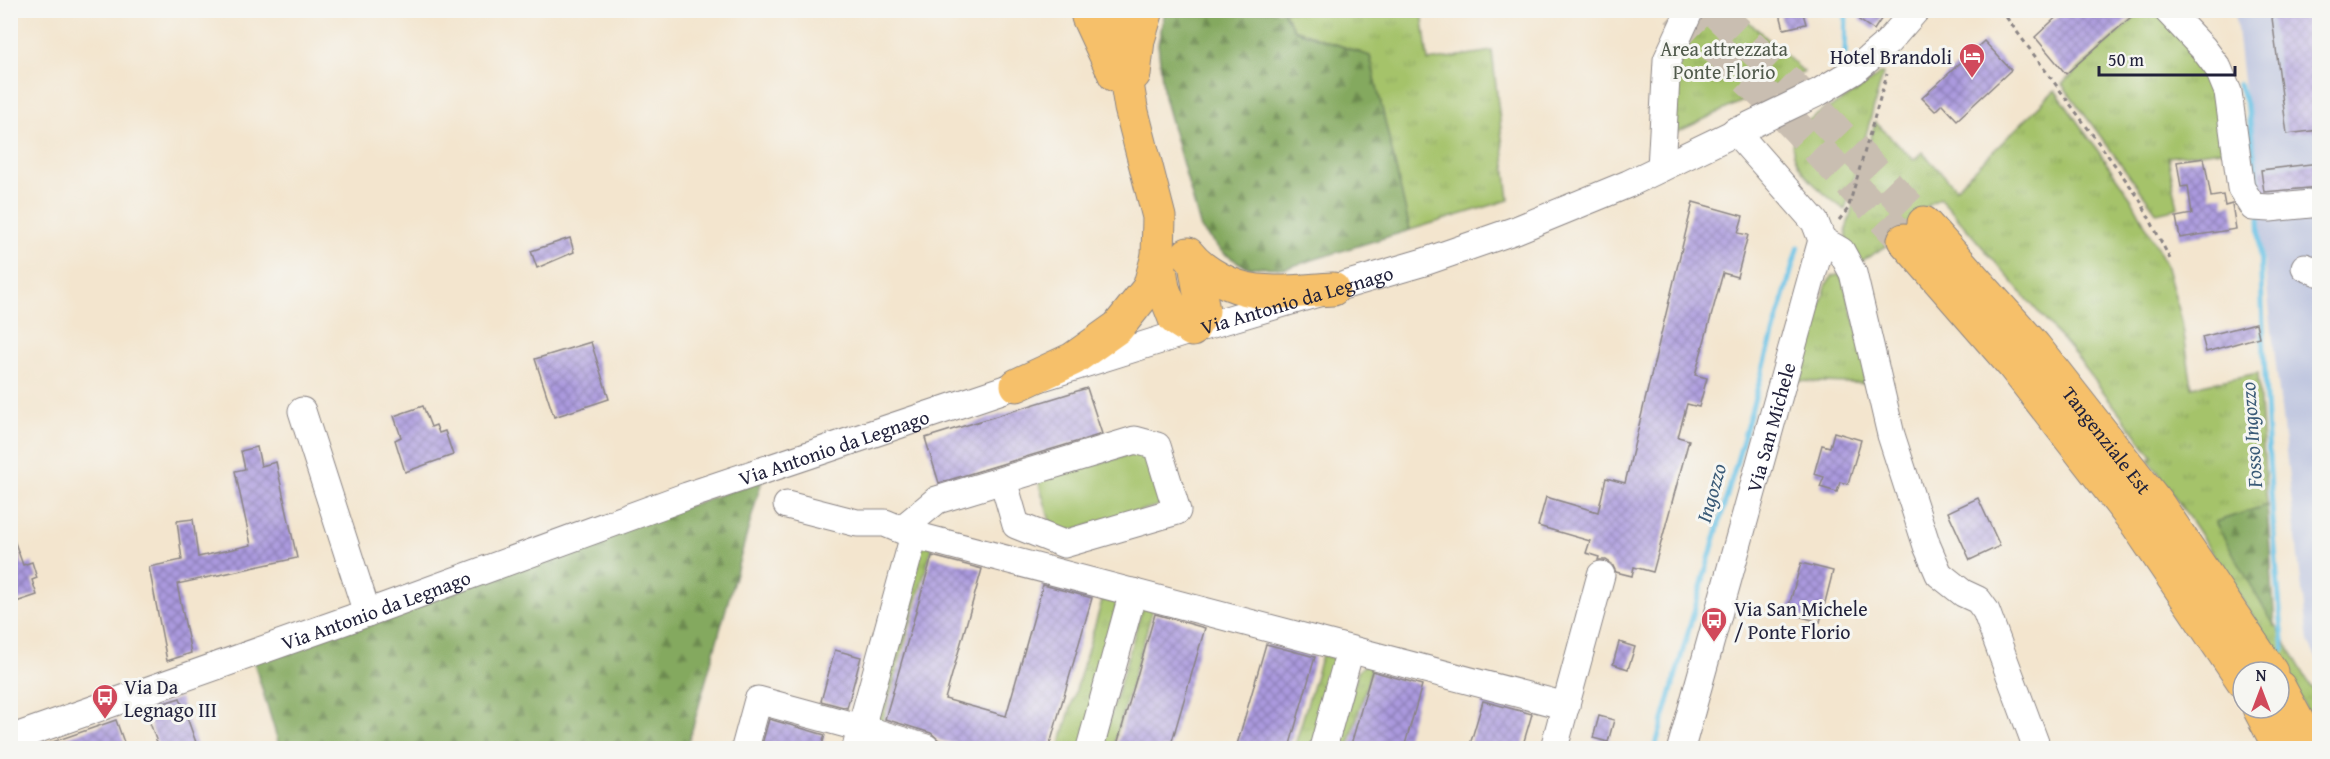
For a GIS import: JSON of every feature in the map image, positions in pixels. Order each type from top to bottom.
[{"type":"highway","points":[[1087,10],[1088,17],[1131,108]]},
{"type":"highway","points":[[1115,10],[1131,108],[1159,217],[1158,256],[1163,288],[1175,319],[1192,330],[1203,311],[1195,263]]},
{"type":"highway","points":[[1131,108],[1138,40],[1147,10]]},
{"type":"highway","points":[[1159,217],[1195,263],[1222,280],[1257,291],[1333,289]]},
{"type":"highway","name":"Tangenziale Est","points":[[2231,663],[2137,524],[2014,366],[1914,231],[2034,346],[2157,503],[2263,660]]},
{"type":"highway","points":[[1017,385],[1073,359],[1118,327],[1149,288],[1158,256]]},
{"type":"highway","points":[[2291,709],[2312,748]]},
{"type":"highway","points":[[2265,720],[2280,748]]},
{"type":"street","points":[[1661,168],[1667,60],[1690,10]]},
{"type":"street","name":"Via Antonio da Legnago","points":[[10,739],[367,613],[687,496],[1017,385],[1333,289],[1516,230],[1628,184],[1819,92],[1854,71],[1888,42],[1916,10]]},
{"type":"street","points":[[2167,10],[2203,48],[2218,68],[2228,92],[2241,188],[2253,207],[2270,208],[2293,216],[2319,203]]},
{"type":"street","points":[[1735,131],[1815,222],[1822,240],[1841,250],[1853,273],[1891,435],[1927,546],[1939,574],[1963,593],[1978,600],[1986,611],[2037,748]]},
{"type":"street","name":"Via San Michele","points":[[1681,748],[1822,240]]},
{"type":"street","points":[[302,411],[367,613]]},
{"type":"street","points":[[858,738],[908,532],[937,500],[1003,480],[1135,440],[1157,446],[1177,511],[1064,544],[1016,525],[1003,480]]},
{"type":"street","points":[[787,505],[858,523],[885,523],[908,532],[1566,706]]},
{"type":"street","points":[[1554,748],[1601,575]]},
{"type":"street","points":[[1090,748],[1133,592]]},
{"type":"street","points":[[1323,748],[1350,650]]},
{"type":"street","points":[[745,748],[758,700],[858,738],[926,748]]},
{"type":"path","points":[[2001,10],[2139,198],[2170,259]]},
{"type":"path","points":[[1822,240],[1848,209],[1888,69]]},
{"type":"shaded area","points":[[2235,11],[2319,11],[2319,663],[2308,642]]},
{"type":"green space","points":[[1165,11],[1283,11],[1294,30],[1370,56],[1410,230],[1286,268],[1246,267],[1223,253],[1201,229],[1164,97],[1158,44]]},
{"type":"green space","points":[[1283,11],[1422,11],[1428,61],[1492,51],[1509,200],[1410,230],[1370,56],[1294,29]]},
{"type":"green space","name":"Area attrezzata Ponte Florio","points":[[1696,11],[1737,11],[1804,72],[1671,135],[1674,64]]},
{"type":"green space","points":[[2142,11],[2158,11],[2212,72],[2229,149],[2168,157],[2178,208],[2157,213],[2062,84]]},
{"type":"green space","points":[[1881,73],[1883,74],[1845,210],[1824,194],[1803,172],[1796,160],[1793,148],[1795,136],[1809,120],[1855,93]]},
{"type":"green space","points":[[2055,90],[2131,198],[2166,264],[2182,321],[2192,387],[2258,373],[2267,505],[2216,522],[2319,700],[2319,733],[2291,681],[2291,660],[2280,660],[2196,528],[2149,459],[2153,457],[2077,357],[1940,198],[1925,208],[1892,243],[1860,262],[1846,240],[1846,230],[1875,122],[1914,160],[1922,152],[1956,188]]},
{"type":"green space","points":[[1841,274],[1874,384],[1796,381],[1827,283],[1833,276]]},
{"type":"green space","points":[[1146,450],[1161,505],[1054,535],[1038,480]]},
{"type":"green space","points":[[762,480],[687,748],[280,748],[253,659]]},
{"type":"green space","points":[[2267,505],[2275,627],[2215,522]]},
{"type":"green space","points":[[933,544],[882,722],[876,719],[920,548]]},
{"type":"green space","points":[[1104,594],[1118,598],[1084,748],[1059,748]]},
{"type":"green space","points":[[1154,605],[1113,748],[1101,748],[1143,606]]},
{"type":"green space","points":[[1322,655],[1336,659],[1318,748],[1294,748]]},
{"type":"green space","points":[[1365,665],[1372,666],[1348,748],[1336,748],[1358,671]]},
{"type":"building","points":[[1779,10],[1802,10],[1806,24],[1784,29]]},
{"type":"building","points":[[1864,10],[1887,10],[1874,30],[1859,20]]},
{"type":"building","points":[[2064,10],[2102,10],[2107,16],[2114,10],[2139,10],[2066,74],[2035,37]]},
{"type":"building","points":[[2271,10],[2319,10],[2319,130],[2287,134]]},
{"type":"building","name":"Hotel Brandoli","points":[[1984,41],[2011,70],[1957,120],[1942,104],[1935,111],[1922,98]]},
{"type":"building","points":[[2204,158],[2211,197],[2223,195],[2225,206],[2232,204],[2236,229],[2180,238],[2176,217],[2192,214],[2188,186],[2181,187],[2177,162]]},
{"type":"building","points":[[2319,163],[2319,187],[2264,192],[2261,170]]},
{"type":"building","points":[[1693,202],[1743,216],[1738,233],[1748,235],[1737,277],[1723,273],[1695,375],[1707,378],[1699,407],[1687,404],[1678,437],[1689,440],[1653,572],[1634,567],[1632,576],[1616,572],[1612,564],[1606,560],[1598,560],[1599,557],[1586,553],[1590,541],[1538,526],[1546,497],[1598,512],[1606,478],[1625,483]]},
{"type":"building","points":[[570,238],[574,252],[537,268],[531,251]]},
{"type":"building","points":[[2256,323],[2259,337],[2206,352],[2202,337]]},
{"type":"building","points":[[591,342],[609,399],[554,417],[535,359]]},
{"type":"building","points":[[1087,388],[1102,434],[939,483],[925,438]]},
{"type":"building","points":[[423,406],[431,427],[436,425],[439,433],[445,431],[453,455],[405,472],[395,440],[401,437],[394,416]]},
{"type":"building","points":[[1834,432],[1861,440],[1848,484],[1840,482],[1837,492],[1820,487],[1824,477],[1814,474],[1822,445],[1830,447]]},
{"type":"building","points":[[257,447],[261,466],[276,462],[297,558],[177,584],[191,653],[167,661],[149,567],[182,560],[177,521],[193,519],[198,557],[251,545],[235,471],[245,469],[241,451]]},
{"type":"building","points":[[1978,498],[2000,546],[1970,560],[1948,512]]},
{"type":"building","points":[[10,537],[13,537],[23,565],[32,562],[37,578],[32,580],[37,595],[16,602],[10,587]]},
{"type":"building","points":[[932,556],[982,569],[945,699],[1006,716],[1043,585],[1092,598],[1049,748],[969,748],[939,740],[931,733],[885,719]]},
{"type":"building","points":[[1801,563],[1833,571],[1820,622],[1787,613]]},
{"type":"building","points":[[1155,614],[1205,628],[1170,748],[1116,748]]},
{"type":"building","points":[[1619,642],[1635,647],[1628,669],[1613,664]]},
{"type":"building","points":[[1266,644],[1315,657],[1289,748],[1236,748]]},
{"type":"building","points":[[835,650],[861,657],[847,708],[821,701]]},
{"type":"building","points":[[1372,671],[1422,685],[1404,748],[1350,748]]},
{"type":"building","points":[[180,698],[198,748],[159,748],[145,709]]},
{"type":"building","points":[[1483,701],[1532,714],[1522,748],[1469,748]]},
{"type":"building","points":[[1599,716],[1614,720],[1608,742],[1593,738]]},
{"type":"building","points":[[769,719],[825,735],[821,748],[761,748]]},
{"type":"building","points":[[116,720],[126,748],[41,748],[41,746]]},
{"type":"waterway","points":[[1845,54],[1846,10]]},
{"type":"waterway","name":"Fosso Ingozzo","points":[[2239,84],[2249,113],[2258,188]]},
{"type":"waterway","name":"Fosso Ingozzo","points":[[2259,218],[2271,488],[2284,650]]},
{"type":"waterway","name":"Ingozzo","points":[[1655,748],[1798,247]]},
{"type":"tunnel","points":[[1677,10],[1783,113],[1904,240]]},
{"type":"tunnel","points":[[1714,10],[1806,100],[1924,223]]},
{"type":"place","name":"Hotel Brandoli","points":[[1972,79]]},
{"type":"place","name":"Via San Michele / Ponte Florio","points":[[1714,643]]},
{"type":"place","name":"Via Da Legnago III","points":[[105,720]]}]
